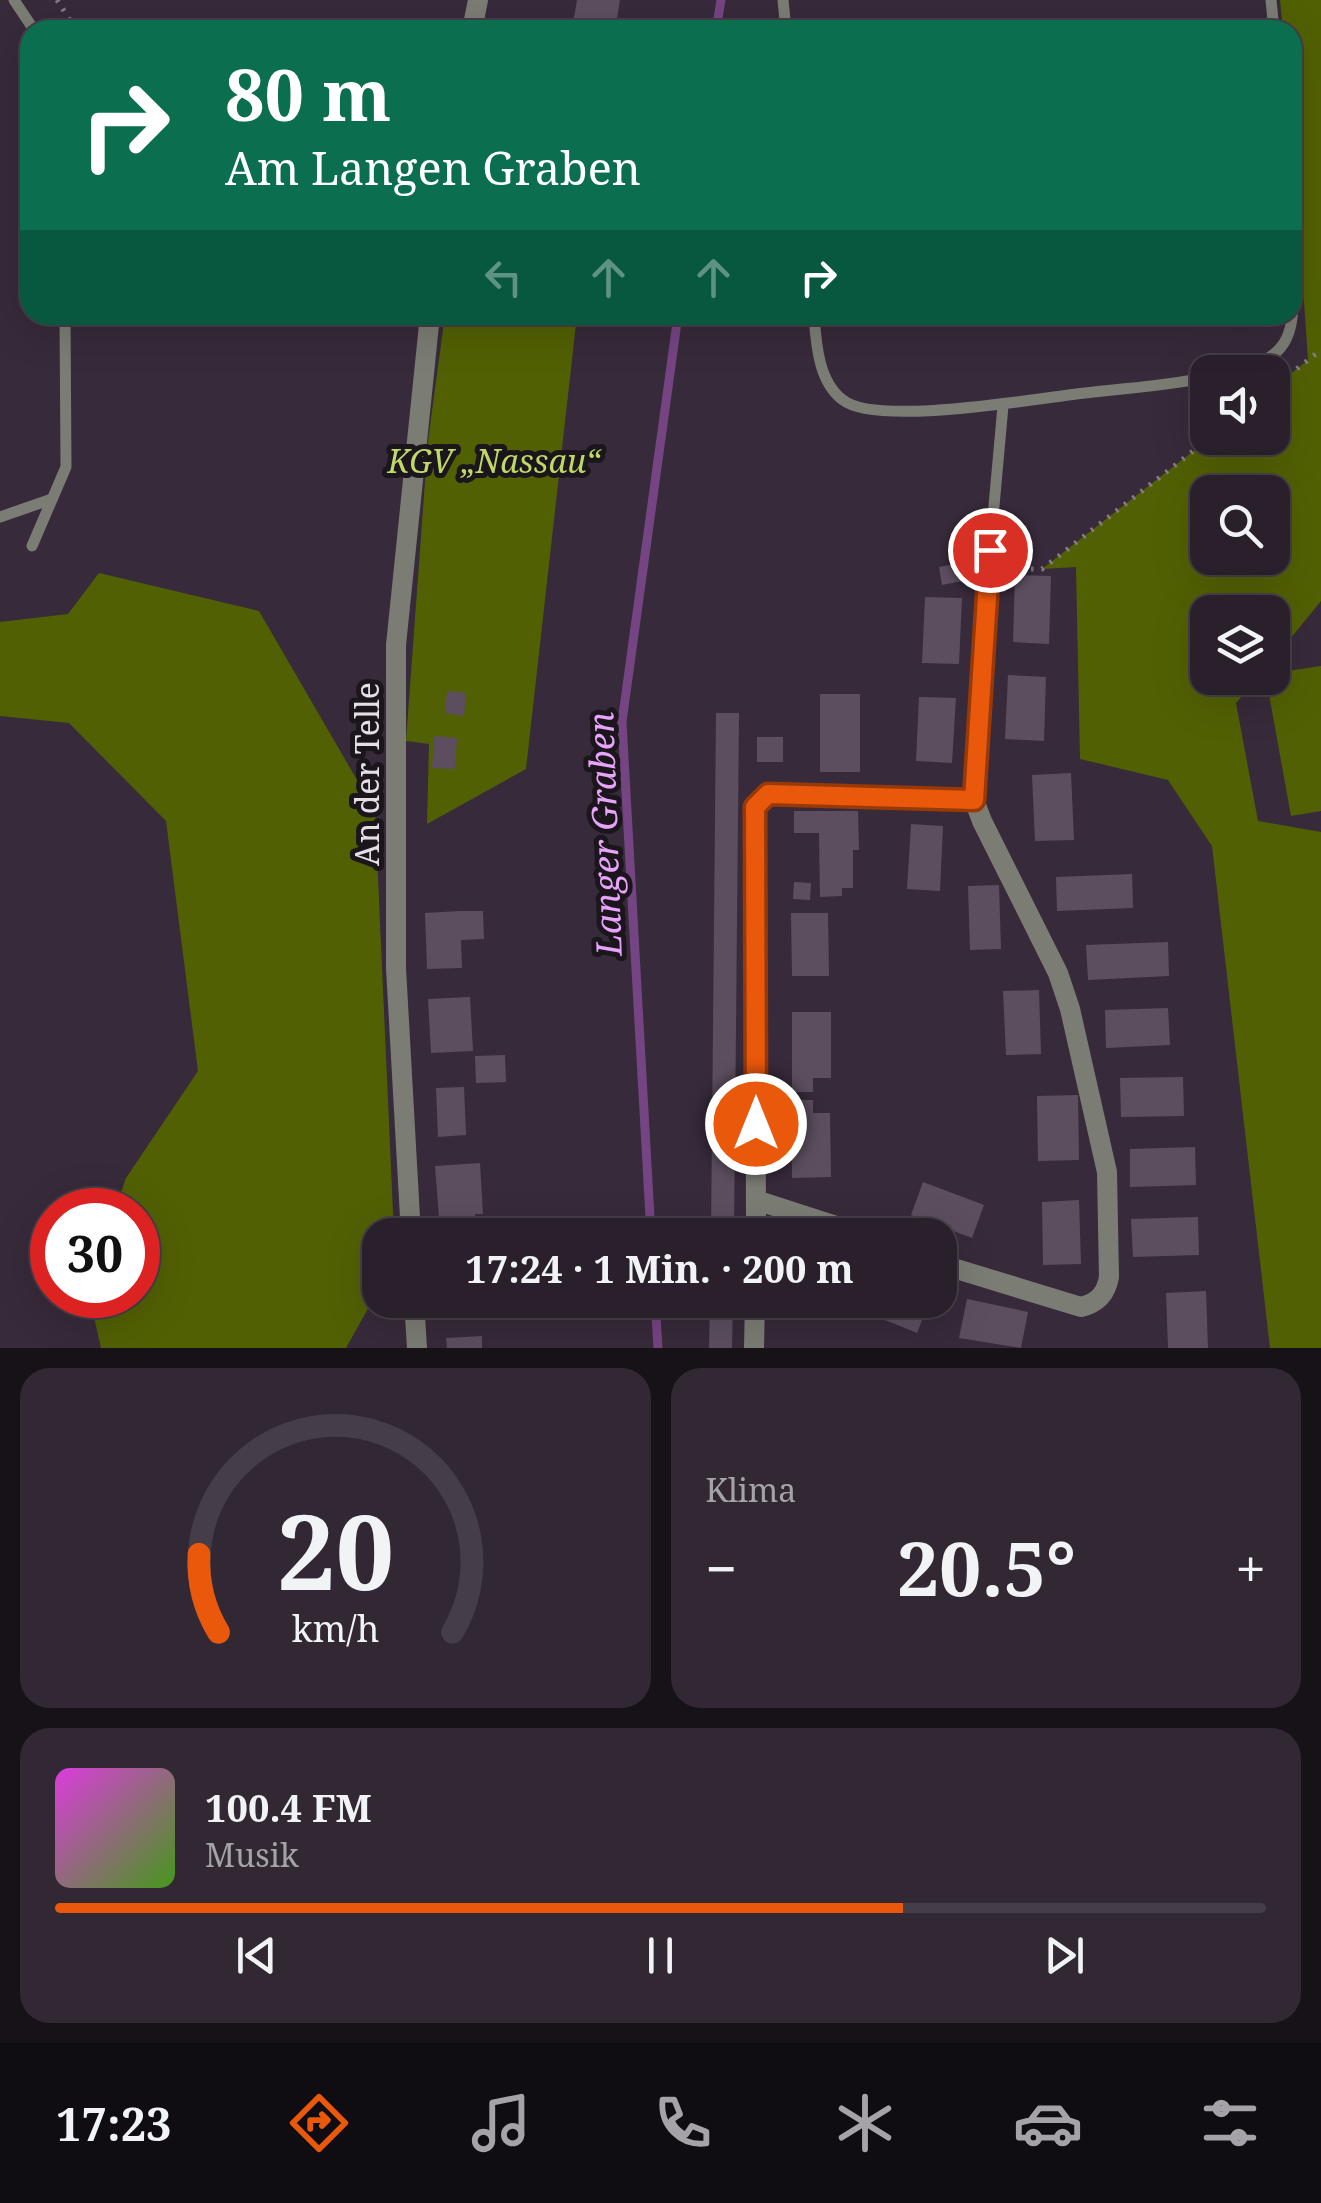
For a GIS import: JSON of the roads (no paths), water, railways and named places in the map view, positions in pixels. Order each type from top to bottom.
[{"type":"street","name":"An der Telle","points":[[410,1218],[396,968],[396,645],[429,325]]},
{"type":"street","points":[[957,1269],[1081,1307],[1092,1305],[1106,1291],[1108,1277],[1107,1172],[1070,1009],[1058,973],[974,800],[988,560]]},
{"type":"street","points":[[756,1218],[755,807],[768,794],[974,800]]},
{"type":"street","points":[[756,1200],[812,1218]]},
{"type":"street","points":[[415,1318],[416,1348]]},
{"type":"street","points":[[754,1348],[755,1318]]},
{"type":"lane","points":[[32,546],[66,467],[65,325]]},
{"type":"lane","points":[[816,325],[822,366],[844,402],[886,410],[1003,406],[1190,380]]},
{"type":"lane","points":[[1270,355],[1286,340],[1293,325]]},
{"type":"lane","points":[[988,560],[1003,406]]},
{"type":"lane","points":[[0,517],[52,499]]},
{"type":"waterway","name":"Langer Graben","points":[[718,20],[721,0]]},
{"type":"waterway","name":"Langer Graben","points":[[650,1218],[622,722],[677,325]]},
{"type":"waterway","name":"Langer Graben","points":[[656,1318],[658,1348]]},
{"type":"park label","name":"KGV „Nassau“","points":[[494,460]]}]
